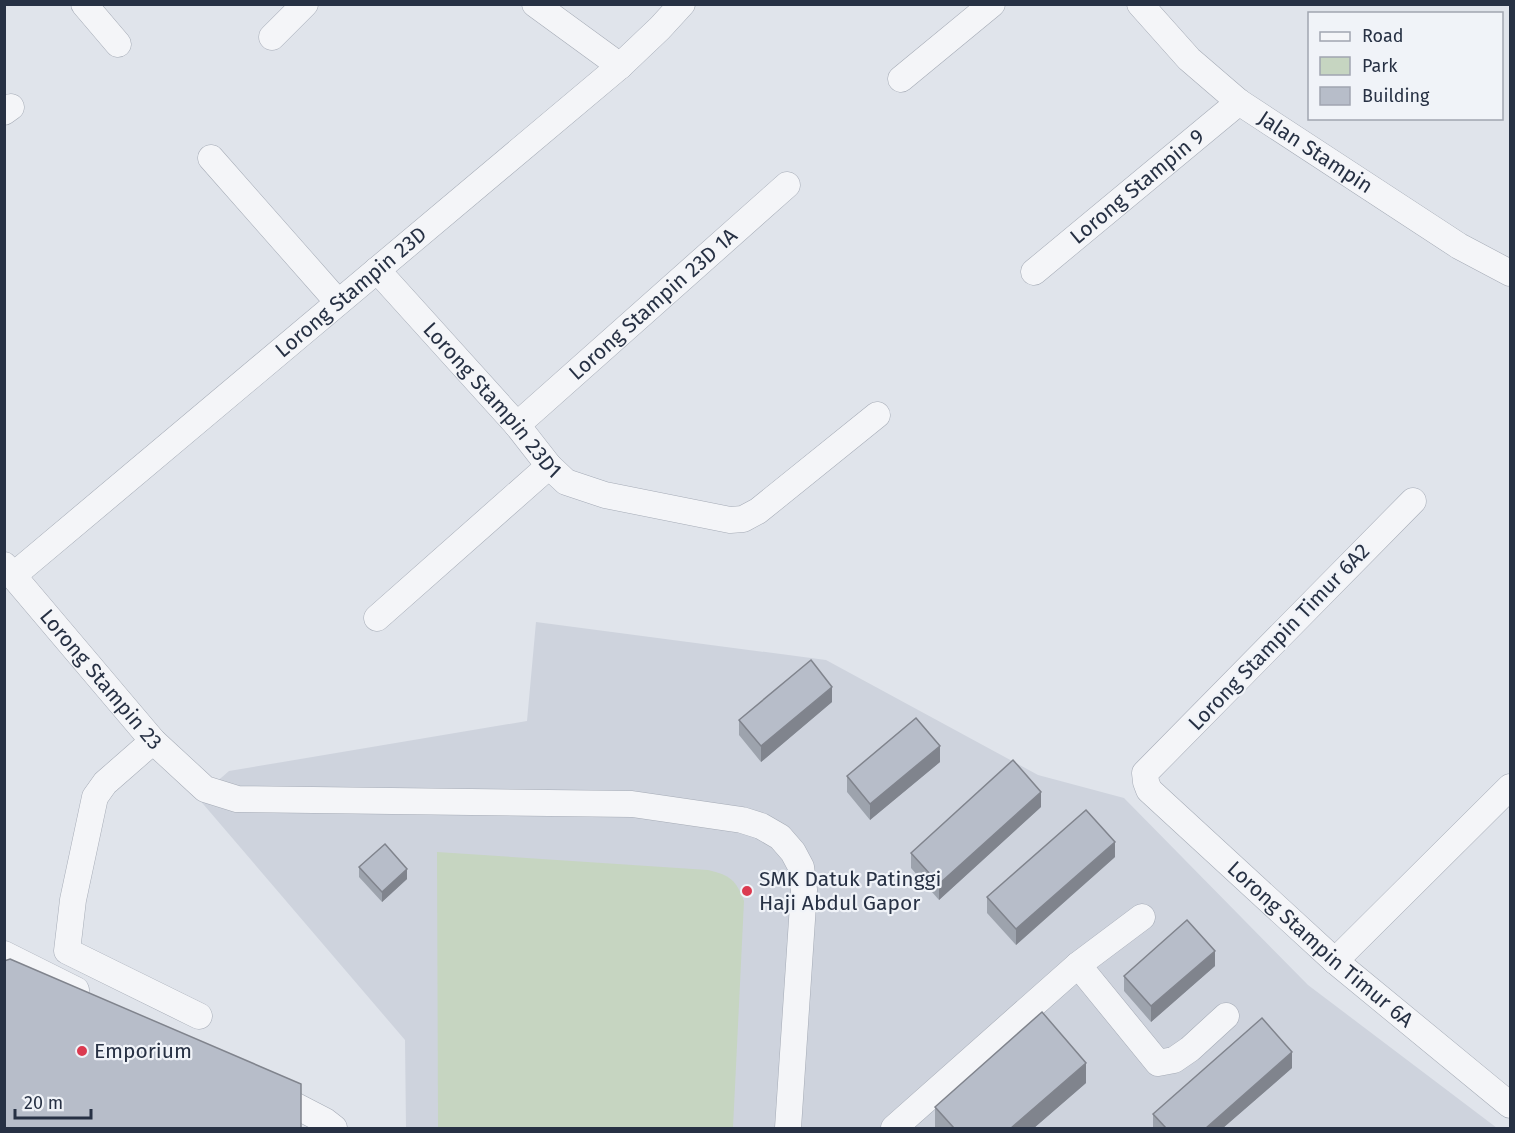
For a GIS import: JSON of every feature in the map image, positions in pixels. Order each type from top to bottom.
[{"type":"street","points":[[84,4],[118,44]]},
{"type":"street","points":[[272,37],[305,4]]},
{"type":"street","points":[[536,4],[620,66]]},
{"type":"street","name":"Lorong Stampin 23D","points":[[9,570],[377,270],[620,66],[682,4]]},
{"type":"street","points":[[901,79],[992,4]]},
{"type":"street","name":"Jalan Stampin","points":[[1140,4],[1189,59],[1239,102],[1459,246],[1510,273]]},
{"type":"street","name":"Lorong Stampin 9","points":[[1034,272],[1239,102]]},
{"type":"street","points":[[211,158],[337,301]]},
{"type":"street","name":"Lorong Stampin 23D 1A","points":[[518,425],[787,185]]},
{"type":"street","name":"Lorong Stampin 23D1","points":[[377,270],[518,425],[549,466],[566,482],[605,495],[730,520],[743,519],[769,504],[877,415]]},
{"type":"street","points":[[377,618],[549,466]]},
{"type":"street","name":"Lorong Stampin Timur 6A2","points":[[1145,774],[1413,501]]},
{"type":"street","name":"Lorong Stampin 23","points":[[9,570],[153,741],[205,789],[237,799],[632,804],[742,820],[780,837],[793,852],[801,867],[804,890],[788,1128]]},
{"type":"street","points":[[153,741],[105,783],[96,796],[73,900],[67,951],[199,1016]]},
{"type":"street","name":"Lorong Stampin Timur 6A","points":[[1145,774],[1149,790],[1335,961],[1510,1105]]},
{"type":"street","points":[[1335,961],[1510,787]]},
{"type":"street","points":[[895,1128],[1078,965],[1142,917]]},
{"type":"street","points":[[4,954],[97,1001]]},
{"type":"street","points":[[1078,965],[1158,1062],[1174,1060],[1190,1049],[1226,1016]]},
{"type":"street","points":[[253,1083],[334,1128]]},
{"type":"shaded area","name":"SMK Datuk Patinggi Haji Abdul Gapor","points":[[536,622],[826,660],[1038,775],[1124,798],[1308,985],[1497,1128],[406,1128],[405,1040],[198,798],[229,771],[527,721]]},
{"type":"green space","points":[[437,852],[708,870],[727,876],[735,883],[744,901],[733,1128],[438,1128]]},
{"type":"building","points":[[811,660],[832,687],[761,746],[739,720]]},
{"type":"building","points":[[916,718],[940,746],[870,804],[847,776]]},
{"type":"building","points":[[1013,760],[1041,792],[939,884],[911,853]]},
{"type":"building","points":[[1086,810],[1115,842],[1016,929],[987,897]]},
{"type":"building","points":[[385,844],[407,869],[382,892],[359,867]]},
{"type":"building","points":[[1187,920],[1215,951],[1151,1006],[1124,976]]},
{"type":"building","name":"Emporium","points":[[10,959],[301,1084],[301,1128],[4,1128],[4,961]]},
{"type":"building","points":[[1042,1012],[1086,1063],[1011,1128],[954,1128],[935,1107]]},
{"type":"building","points":[[1262,1018],[1292,1052],[1206,1128],[1166,1128],[1153,1114]]},
{"type":"place","name":"SMK Datuk Patinggi Haji Abdul Gapor","points":[[747,891]]},
{"type":"place","name":"Emporium","points":[[82,1051]]}]
